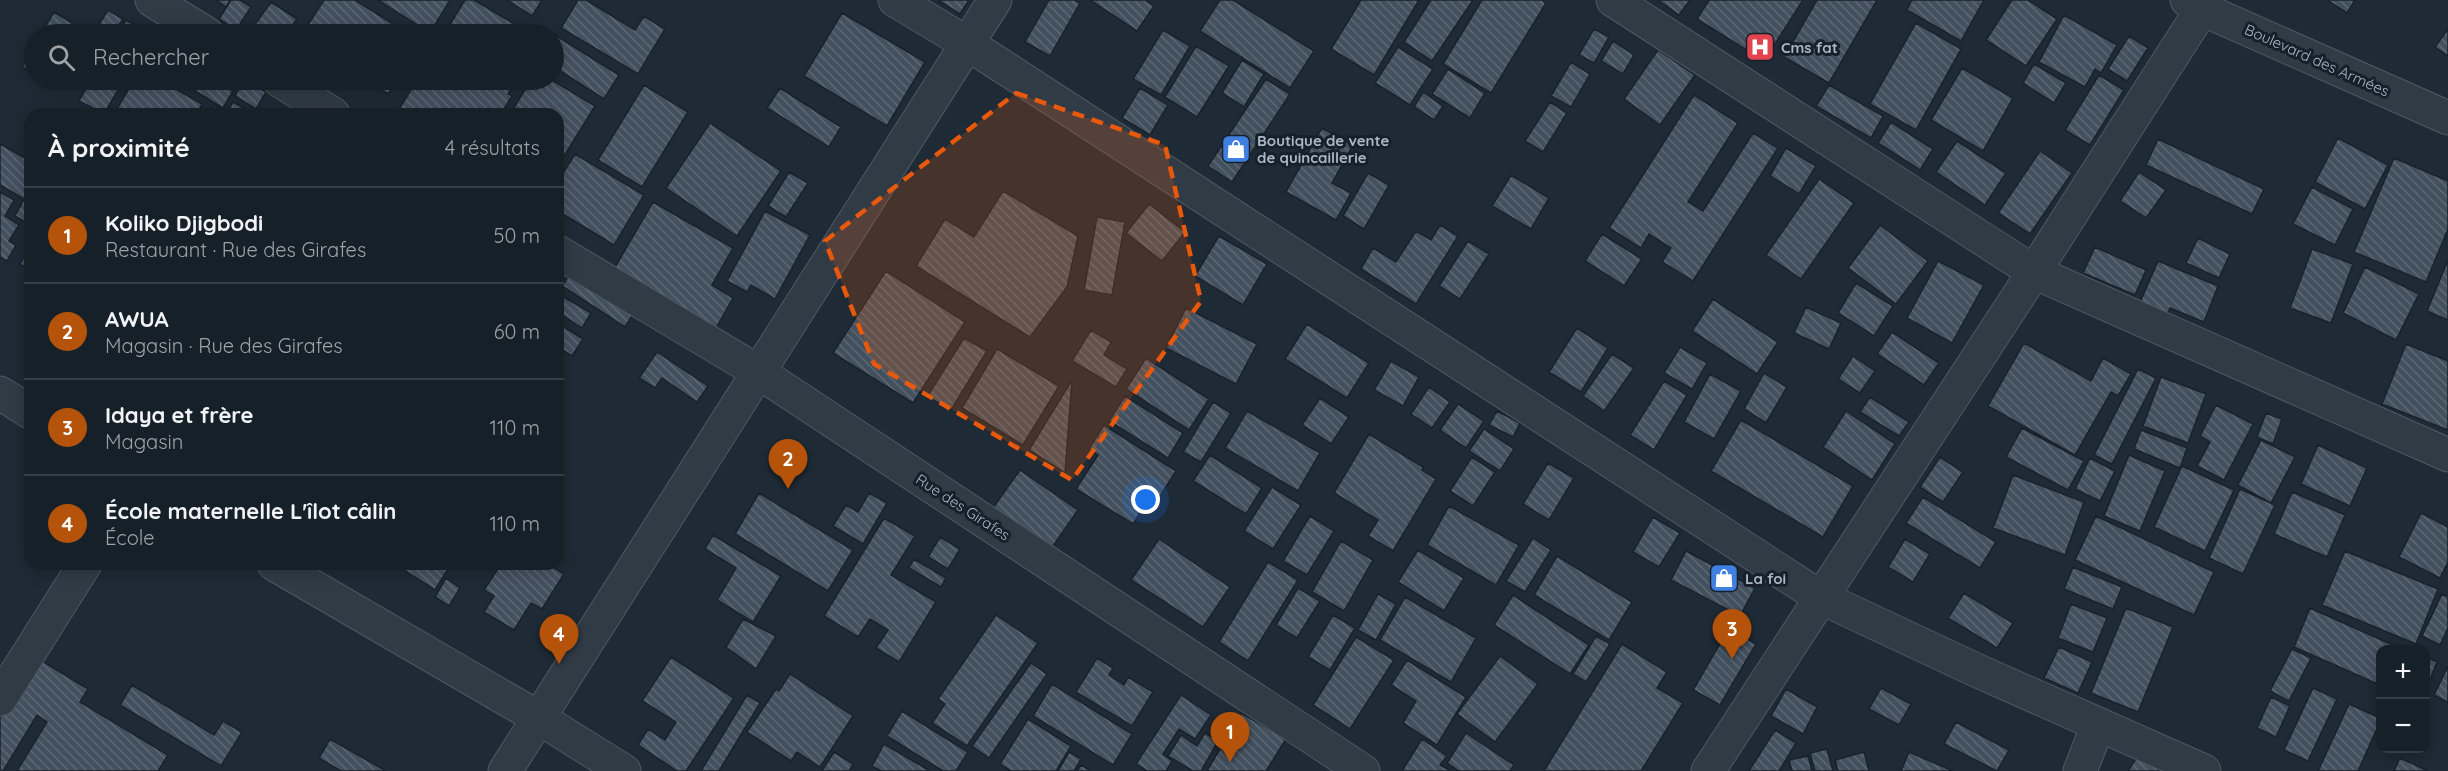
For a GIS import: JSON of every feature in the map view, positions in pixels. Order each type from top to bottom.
[{"type":"street","points":[[152,0],[191,24]]},
{"type":"street","points":[[895,0],[968,44],[1820,597],[2098,725],[2204,771]]},
{"type":"street","points":[[505,771],[995,0]]},
{"type":"street","points":[[1613,0],[2034,272],[2448,455]]},
{"type":"street","points":[[1708,771],[2034,272],[2194,4]]},
{"type":"street","name":"Boulevard des Armées","points":[[2194,4],[2448,118]]},
{"type":"street","points":[[295,90],[323,108]]},
{"type":"street","name":"Rue des Girafes","points":[[564,256],[758,371],[1363,771]]},
{"type":"street","points":[[0,393],[24,408]]},
{"type":"street","points":[[0,699],[81,570]]},
{"type":"street","points":[[284,570],[539,718],[624,771]]},
{"type":"street","points":[[2079,771],[2098,725]]},
{"type":"highlighted area","points":[[1016,93],[1165,145],[1201,301],[1072,480],[874,364],[825,241]]},
{"type":"building","points":[[216,0],[230,0],[226,7]]},
{"type":"building","points":[[231,0],[240,0],[251,7],[240,24],[227,24],[219,19]]},
{"type":"building","points":[[324,0],[355,0],[393,24],[308,24]]},
{"type":"building","points":[[378,0],[450,0],[435,24],[416,24]]},
{"type":"building","points":[[465,0],[474,0],[514,24],[450,24]]},
{"type":"building","points":[[507,0],[542,0],[532,16]]},
{"type":"building","points":[[578,0],[586,0],[635,30],[644,16],[665,29],[638,74],[564,30],[563,24]]},
{"type":"building","points":[[938,0],[969,0],[960,14]]},
{"type":"building","points":[[1049,0],[1075,0],[1080,3],[1050,56],[1025,42]]},
{"type":"building","points":[[1090,0],[1145,0],[1154,6],[1137,31]]},
{"type":"building","points":[[1220,0],[1233,0],[1314,51],[1290,88],[1200,31]]},
{"type":"building","points":[[1361,0],[1419,0],[1374,75],[1331,49]]},
{"type":"building","points":[[1431,0],[1473,0],[1432,61],[1404,42]]},
{"type":"building","points":[[1482,0],[1542,0],[1546,3],[1491,93],[1443,64]]},
{"type":"building","points":[[1658,0],[1690,0],[1679,15]]},
{"type":"building","points":[[1709,0],[1803,0],[1764,61],[1697,19]]},
{"type":"building","points":[[1817,0],[1877,0],[1829,83],[1784,57]]},
{"type":"building","points":[[1912,0],[1984,0],[1961,41],[1907,10]]},
{"type":"building","points":[[2012,0],[2028,0],[2057,19],[2026,66],[1986,40]]},
{"type":"building","points":[[2327,0],[2355,0],[2347,13]]},
{"type":"building","points":[[271,2],[297,19],[293,24],[255,24]]},
{"type":"building","points":[[108,10],[123,19],[120,24],[99,24]]},
{"type":"building","points":[[54,12],[74,24],[47,24]]},
{"type":"building","points":[[842,13],[925,62],[887,126],[804,76]]},
{"type":"building","points":[[2064,15],[2117,45],[2101,73],[2095,69],[2085,87],[2039,62]]},
{"type":"building","points":[[1916,23],[1961,49],[1916,130],[1870,104]]},
{"type":"building","points":[[1594,29],[1609,37],[1594,63],[1579,55]]},
{"type":"building","points":[[2448,29],[2448,56],[2435,47]]},
{"type":"building","points":[[1163,30],[1190,46],[1161,95],[1133,79]]},
{"type":"building","points":[[2129,36],[2148,48],[2127,81],[2108,69]]},
{"type":"building","points":[[564,41],[619,75],[604,99],[564,73]]},
{"type":"building","points":[[1613,41],[1634,55],[1623,74],[1601,61]]},
{"type":"building","points":[[1196,46],[1229,66],[1197,117],[1165,97]]},
{"type":"building","points":[[1398,47],[1433,69],[1410,105],[1375,83]]},
{"type":"building","points":[[1658,50],[1695,75],[1660,125],[1624,99]]},
{"type":"building","points":[[1242,60],[1264,74],[1244,107],[1222,93]]},
{"type":"building","points":[[1571,62],[1590,74],[1571,107],[1551,96]]},
{"type":"building","points":[[2034,64],[2066,83],[2054,103],[2023,83]]},
{"type":"building","points":[[1962,68],[2013,98],[1983,151],[1931,120]]},
{"type":"building","points":[[1448,69],[1485,93],[1470,118],[1432,94]]},
{"type":"building","points":[[2099,75],[2124,90],[2090,145],[2065,130]]},
{"type":"building","points":[[1266,79],[1290,94],[1232,182],[1208,166]]},
{"type":"building","points":[[644,85],[688,112],[642,187],[598,160]]},
{"type":"building","points":[[1829,85],[1883,116],[1871,138],[1816,106]]},
{"type":"building","points":[[564,87],[595,106],[564,156],[564,108],[514,108],[525,90],[564,90]]},
{"type":"building","points":[[780,88],[841,127],[829,147],[767,108]]},
{"type":"building","points":[[1140,88],[1168,105],[1150,135],[1122,118]]},
{"type":"building","points":[[85,90],[118,90],[108,108],[92,108],[79,101]]},
{"type":"building","points":[[128,90],[178,90],[202,104],[200,108],[118,108]]},
{"type":"building","points":[[194,90],[233,91],[223,108]]},
{"type":"building","points":[[238,90],[266,92],[257,108],[235,96]]},
{"type":"building","points":[[411,90],[511,90],[508,94],[512,96],[505,108],[400,108]]},
{"type":"building","points":[[1423,92],[1443,106],[1434,120],[1414,107]]},
{"type":"building","points":[[1694,95],[1738,123],[1688,202],[1703,211],[1753,133],[1778,148],[1693,281],[1662,262],[1671,248],[1649,234],[1641,248],[1609,228]]},
{"type":"building","points":[[233,102],[244,108],[230,108]]},
{"type":"building","points":[[1550,102],[1567,113],[1543,152],[1525,141]]},
{"type":"building","points":[[1891,122],[1933,149],[1920,170],[1878,143]]},
{"type":"building","points":[[710,123],[781,171],[737,236],[666,188]]},
{"type":"building","points":[[1322,128],[1353,145],[1332,183],[1351,193],[1336,220],[1286,192]]},
{"type":"building","points":[[2338,138],[2388,165],[2365,209],[2315,182]]},
{"type":"building","points":[[2158,139],[2264,189],[2252,214],[2146,165]]},
{"type":"building","points":[[1957,141],[2006,173],[1985,205],[1936,172]]},
{"type":"building","points":[[0,144],[24,158],[24,199],[0,185]]},
{"type":"building","points":[[1786,148],[1816,166],[1799,194],[1770,176]]},
{"type":"building","points":[[2040,151],[2072,173],[2030,234],[1998,213]]},
{"type":"building","points":[[575,154],[644,195],[614,245],[564,215],[564,171]]},
{"type":"building","points":[[2394,158],[2448,181],[2448,229],[2426,282],[2354,252]]},
{"type":"building","points":[[789,172],[808,183],[786,217],[768,206]]},
{"type":"building","points":[[2139,172],[2166,190],[2146,218],[2120,201]]},
{"type":"building","points":[[1368,173],[1389,185],[1364,229],[1343,216]]},
{"type":"building","points":[[1511,175],[1549,198],[1531,229],[1492,206]]},
{"type":"building","points":[[1819,179],[1854,203],[1801,279],[1766,255]]},
{"type":"building","points":[[2312,187],[2353,209],[2335,245],[2293,224]]},
{"type":"building","points":[[1003,191],[1078,236],[1067,287],[1030,337],[916,266],[945,219],[974,237]]},
{"type":"building","points":[[0,192],[14,200],[5,216],[19,225],[9,241],[16,245],[7,261],[0,257]]},
{"type":"building","points":[[24,199],[24,221],[15,216]]},
{"type":"building","points":[[653,202],[733,248],[712,285],[733,298],[716,328],[614,269]]},
{"type":"building","points":[[1149,204],[1185,232],[1162,261],[1126,233]]},
{"type":"building","points":[[765,211],[810,235],[775,299],[751,285],[747,292],[727,281]]},
{"type":"building","points":[[1097,217],[1125,222],[1112,295],[1084,290]]},
{"type":"building","points":[[1440,225],[1458,236],[1416,304],[1361,269],[1373,248],[1396,262],[1416,231],[1431,240]]},
{"type":"building","points":[[1880,225],[1928,261],[1896,304],[1848,268]]},
{"type":"building","points":[[1602,234],[1642,259],[1624,286],[1585,261]]},
{"type":"building","points":[[1219,236],[1267,264],[1243,305],[1195,276]]},
{"type":"building","points":[[2198,238],[2230,254],[2219,278],[2186,263]]},
{"type":"building","points":[[1468,241],[1489,254],[1460,299],[1439,286]]},
{"type":"building","points":[[2095,247],[2146,270],[2135,295],[2083,273]]},
{"type":"building","points":[[2312,249],[2353,264],[2331,323],[2290,308]]},
{"type":"building","points":[[2448,260],[2448,320],[2427,311]]},
{"type":"building","points":[[1938,261],[1984,285],[1952,343],[1907,318]]},
{"type":"building","points":[[2158,261],[2218,286],[2204,322],[2170,308],[2166,319],[2138,307]]},
{"type":"building","points":[[2365,267],[2419,294],[2396,340],[2343,313]]},
{"type":"building","points":[[574,268],[637,308],[625,327],[564,287],[564,283]]},
{"type":"building","points":[[886,271],[965,322],[913,403],[833,353]]},
{"type":"building","points":[[1856,283],[1893,306],[1874,336],[1838,313]]},
{"type":"building","points":[[564,297],[591,313],[582,328],[564,316]]},
{"type":"building","points":[[1713,299],[1778,342],[1757,374],[1692,331]]},
{"type":"building","points":[[1806,307],[1841,323],[1829,349],[1794,333]]},
{"type":"building","points":[[1186,308],[1257,344],[1236,384],[1166,348]]},
{"type":"building","points":[[1307,324],[1369,363],[1347,398],[1285,359]]},
{"type":"building","points":[[564,327],[583,339],[572,356],[564,351]]},
{"type":"building","points":[[1577,328],[1608,348],[1581,392],[1549,372]]},
{"type":"building","points":[[1091,330],[1111,342],[1104,355],[1127,369],[1116,387],[1072,361]]},
{"type":"building","points":[[1892,332],[1939,363],[1924,385],[1877,354]]},
{"type":"building","points":[[964,338],[987,351],[951,410],[927,397]]},
{"type":"building","points":[[2024,343],[2091,381],[2103,358],[2131,374],[2118,396],[2111,392],[2075,455],[1988,406]]},
{"type":"building","points":[[2406,344],[2448,361],[2448,430],[2382,404]]},
{"type":"building","points":[[1680,347],[1707,363],[1692,389],[1664,373]]},
{"type":"building","points":[[997,349],[1059,386],[1023,445],[962,408]]},
{"type":"building","points":[[657,352],[708,386],[697,402],[662,378],[655,388],[639,378]]},
{"type":"building","points":[[1612,354],[1634,368],[1604,411],[1583,396]]},
{"type":"building","points":[[1853,356],[1875,371],[1860,393],[1838,379]]},
{"type":"building","points":[[1146,358],[1209,399],[1189,430],[1126,389]]},
{"type":"building","points":[[1391,361],[1419,377],[1403,406],[1374,390]]},
{"type":"building","points":[[2138,369],[2156,378],[2112,464],[2094,455]]},
{"type":"building","points":[[1764,373],[1787,387],[1766,423],[1744,409]]},
{"type":"building","points":[[1710,374],[1741,391],[1714,439],[1684,422]]},
{"type":"building","points":[[2161,377],[2206,394],[2188,443],[2143,426]]},
{"type":"building","points":[[1072,380],[1065,473],[1029,450]]},
{"type":"building","points":[[1664,381],[1687,395],[1654,450],[1630,435]]},
{"type":"building","points":[[1429,387],[1450,402],[1432,428],[1411,414]]},
{"type":"building","points":[[1125,396],[1183,433],[1168,458],[1109,421]]},
{"type":"building","points":[[1870,397],[1909,422],[1899,436],[1860,412]]},
{"type":"building","points":[[1320,398],[1349,417],[1331,444],[1302,425]]},
{"type":"building","points":[[1213,402],[1231,413],[1201,462],[1183,452]]},
{"type":"building","points":[[1458,404],[1484,421],[1466,448],[1440,430]]},
{"type":"building","points":[[2216,405],[2253,424],[2224,480],[2197,466],[2210,442],[2200,436]]},
{"type":"building","points":[[1247,411],[1320,453],[1298,491],[1225,448]]},
{"type":"building","points":[[1497,411],[1520,423],[1513,437],[1489,425]]},
{"type":"building","points":[[1846,411],[1895,444],[1872,480],[1823,447]]},
{"type":"building","points":[[2266,413],[2282,419],[2273,444],[2257,437]]},
{"type":"building","points":[[1741,420],[1853,486],[1823,537],[1711,471]]},
{"type":"building","points":[[1104,425],[1176,471],[1152,509],[1145,505],[1133,524],[1076,489],[1098,455],[1089,449]]},
{"type":"building","points":[[2022,428],[2084,461],[2068,490],[2006,457]]},
{"type":"building","points":[[1484,429],[1514,449],[1500,471],[1469,451]]},
{"type":"building","points":[[2141,430],[2187,448],[2180,468],[2134,449]]},
{"type":"building","points":[[1369,434],[1423,467],[1422,470],[1436,479],[1393,551],[1368,536],[1378,520],[1334,493]]},
{"type":"building","points":[[2261,440],[2295,457],[2271,503],[2238,485]]},
{"type":"building","points":[[2318,445],[2367,468],[2350,506],[2301,484]]},
{"type":"building","points":[[1210,455],[1262,488],[1246,514],[1193,481]]},
{"type":"building","points":[[2129,455],[2165,471],[2140,531],[2104,516]]},
{"type":"building","points":[[1472,457],[1495,472],[1473,506],[1450,491]]},
{"type":"building","points":[[1940,457],[1963,472],[1943,502],[1920,487]]},
{"type":"building","points":[[2090,458],[2115,471],[2100,501],[2075,489]]},
{"type":"building","points":[[1548,463],[1574,478],[1549,520],[1523,504]]},
{"type":"building","points":[[2182,466],[2234,490],[2205,551],[2154,527]]},
{"type":"building","points":[[1020,470],[1078,510],[1046,556],[988,515]]},
{"type":"building","points":[[2013,475],[2084,502],[2065,555],[1993,528]]},
{"type":"building","points":[[1272,487],[1301,505],[1273,549],[1244,531]]},
{"type":"building","points":[[2240,489],[2275,505],[2243,574],[2209,558]]},
{"type":"building","points":[[2292,492],[2345,515],[2327,557],[2274,534]]},
{"type":"building","points":[[759,493],[853,550],[828,591],[735,534]]},
{"type":"building","points":[[869,493],[887,503],[863,544],[833,526],[846,505],[858,512]]},
{"type":"building","points":[[1923,497],[1996,542],[1980,568],[1906,523]]},
{"type":"building","points":[[1449,506],[1519,545],[1496,585],[1427,545]]},
{"type":"building","points":[[2421,513],[2448,527],[2448,562],[2440,578],[2399,557]]},
{"type":"building","points":[[1310,516],[1334,531],[1307,575],[1283,561]]},
{"type":"building","points":[[2096,516],[2214,572],[2194,615],[2075,560]]},
{"type":"building","points":[[1653,517],[1680,533],[1659,567],[1633,552]]},
{"type":"building","points":[[884,518],[915,536],[891,575],[936,602],[899,662],[876,648],[888,630],[870,619],[858,637],[824,616]]},
{"type":"building","points":[[713,535],[781,576],[753,622],[717,600],[736,568],[705,549]]},
{"type":"building","points":[[940,537],[960,549],[948,569],[928,557]]},
{"type":"building","points":[[1533,538],[1551,550],[1525,592],[1506,581]]},
{"type":"building","points":[[1159,539],[1230,587],[1203,627],[1131,580]]},
{"type":"building","points":[[1905,539],[1930,554],[1913,582],[1888,567]]},
{"type":"building","points":[[1341,541],[1373,560],[1344,611],[1312,592]]},
{"type":"building","points":[[1418,550],[1464,578],[1444,611],[1398,582]]},
{"type":"building","points":[[1686,551],[1755,588],[1740,616],[1671,580]]},
{"type":"building","points":[[2345,551],[2438,589],[2416,644],[2322,605]]},
{"type":"building","points":[[1557,556],[1632,602],[1609,640],[1534,595]]},
{"type":"building","points":[[914,559],[946,578],[941,587],[909,568]]},
{"type":"building","points":[[1268,562],[1298,580],[1248,661],[1219,642]]},
{"type":"building","points":[[2073,567],[2122,587],[2113,609],[2064,589]]},
{"type":"building","points":[[404,570],[447,570],[435,590]]},
{"type":"building","points":[[497,570],[558,570],[564,574],[542,609],[531,603],[514,630],[484,612],[494,596],[484,590]]},
{"type":"building","points":[[446,578],[460,588],[449,606],[435,597]]},
{"type":"building","points":[[1298,588],[1320,601],[1297,638],[1276,625]]},
{"type":"building","points":[[1964,593],[2013,623],[1997,648],[1948,618]]},
{"type":"building","points":[[1378,594],[1396,604],[1376,640],[1358,630]]},
{"type":"building","points":[[2442,594],[2448,597],[2448,628],[2440,645],[2422,636]]},
{"type":"building","points":[[1513,595],[1589,645],[1570,674],[1494,625]]},
{"type":"building","points":[[1405,597],[1476,638],[1451,682],[1380,640]]},
{"type":"building","points":[[2071,604],[2107,618],[2093,652],[2058,638]]},
{"type":"building","points":[[2126,608],[2173,627],[2138,712],[2091,693]]},
{"type":"building","points":[[2310,608],[2393,645],[2376,645],[2376,683],[2294,647]]},
{"type":"building","points":[[996,615],[1038,643],[967,746],[932,723],[945,704],[938,699]]},
{"type":"building","points":[[1333,615],[1355,628],[1330,670],[1308,657]]},
{"type":"building","points":[[743,619],[776,636],[756,669],[726,647]]},
{"type":"building","points":[[1729,628],[1756,644],[1720,705],[1693,690]]},
{"type":"building","points":[[1596,636],[1610,644],[1586,682],[1573,674]]},
{"type":"building","points":[[1356,637],[1394,660],[1350,729],[1313,705]]},
{"type":"building","points":[[1622,644],[1667,672],[1657,688],[1683,703],[1641,771],[1544,771]]},
{"type":"building","points":[[2059,647],[2092,662],[2078,693],[2044,678]]},
{"type":"building","points":[[2292,649],[2311,658],[2289,701],[2270,691]]},
{"type":"building","points":[[34,656],[88,689],[80,702],[168,755],[158,771],[17,771],[47,722],[37,715],[3,771],[0,771],[0,712]]},
{"type":"building","points":[[1500,656],[1538,684],[1495,742],[1457,714]]},
{"type":"building","points":[[671,657],[734,698],[686,771],[677,771],[638,745],[648,729],[665,740],[676,722],[642,701]]},
{"type":"building","points":[[1097,658],[1113,668],[1109,675],[1124,685],[1128,677],[1153,692],[1132,726],[1076,692]]},
{"type":"building","points":[[2430,659],[2437,662],[2430,679]]},
{"type":"building","points":[[1407,660],[1466,697],[1437,745],[1403,723],[1416,701],[1391,685]]},
{"type":"building","points":[[1031,663],[1047,674],[989,758],[972,746]]},
{"type":"building","points":[[2448,666],[2448,702],[2434,695]]},
{"type":"building","points":[[790,674],[853,716],[820,767],[797,752],[791,761],[747,732],[776,689],[779,691]]},
{"type":"building","points":[[1052,684],[1132,734],[1113,765],[1033,716]]},
{"type":"building","points":[[132,685],[214,735],[223,721],[242,732],[221,766],[120,705]]},
{"type":"building","points":[[1881,688],[1911,704],[1899,725],[1869,709]]},
{"type":"building","points":[[2313,688],[2337,699],[2308,761],[2284,750]]},
{"type":"building","points":[[1786,689],[1817,707],[1803,734],[1771,716]]},
{"type":"building","points":[[747,695],[760,703],[719,771],[701,771]]},
{"type":"building","points":[[1181,695],[1211,715],[1195,739],[1179,729],[1163,754],[1172,761],[1166,771],[1147,771],[1136,764]]},
{"type":"building","points":[[2271,697],[2290,706],[2276,737],[2257,728]]},
{"type":"building","points":[[2349,704],[2376,716],[2376,731],[2358,771],[2318,771]]},
{"type":"building","points":[[902,711],[968,752],[956,771],[943,771],[887,736]]},
{"type":"building","points":[[1241,713],[1286,739],[1266,771],[1207,771]]},
{"type":"building","points":[[1028,719],[1071,746],[1056,771],[1011,771],[1000,764]]},
{"type":"building","points":[[1956,722],[2009,750],[1997,771],[1944,744]]},
{"type":"building","points":[[1775,730],[1796,743],[1779,771],[1749,771]]},
{"type":"building","points":[[1205,733],[1218,741],[1201,771],[1193,771],[1168,756],[1181,735],[1197,746]]},
{"type":"building","points":[[1466,733],[1514,765],[1510,771],[1459,771],[1447,763]]},
{"type":"building","points":[[330,739],[386,771],[341,771],[319,758]]},
{"type":"building","points":[[1422,739],[1447,756],[1440,765],[1451,771],[1402,771]]},
{"type":"building","points":[[884,744],[930,771],[881,771],[872,766]]},
{"type":"building","points":[[1827,749],[1833,771],[1815,771],[1810,753]]},
{"type":"building","points":[[834,752],[853,764],[849,771],[822,771]]},
{"type":"building","points":[[1069,752],[1081,759],[1074,771],[1058,771]]},
{"type":"building","points":[[1864,752],[1869,771],[1838,771],[1835,760]]},
{"type":"building","points":[[1909,752],[1953,771],[1901,771]]},
{"type":"building","points":[[1808,756],[1812,771],[1792,771],[1789,760]]},
{"type":"building","points":[[2137,757],[2161,771],[2128,771]]},
{"type":"building","points":[[2400,758],[2428,771],[2394,771]]},
{"type":"building","points":[[1081,765],[1091,771],[1077,771]]},
{"type":"place","name":"Cms fat","points":[[1760,47]]},
{"type":"place","name":"Boutique de vente de quincaillerie","points":[[1236,149]]},
{"type":"place","name":"AWUA","points":[[788,489]]},
{"type":"place","name":"La foi","points":[[1724,578]]},
{"type":"place","name":"Idaya et frère","points":[[1732,659]]},
{"type":"place","name":"École maternelle L'îlot câlin","points":[[559,664]]},
{"type":"place","name":"Koliko Djigbodi","points":[[1230,762]]}]
